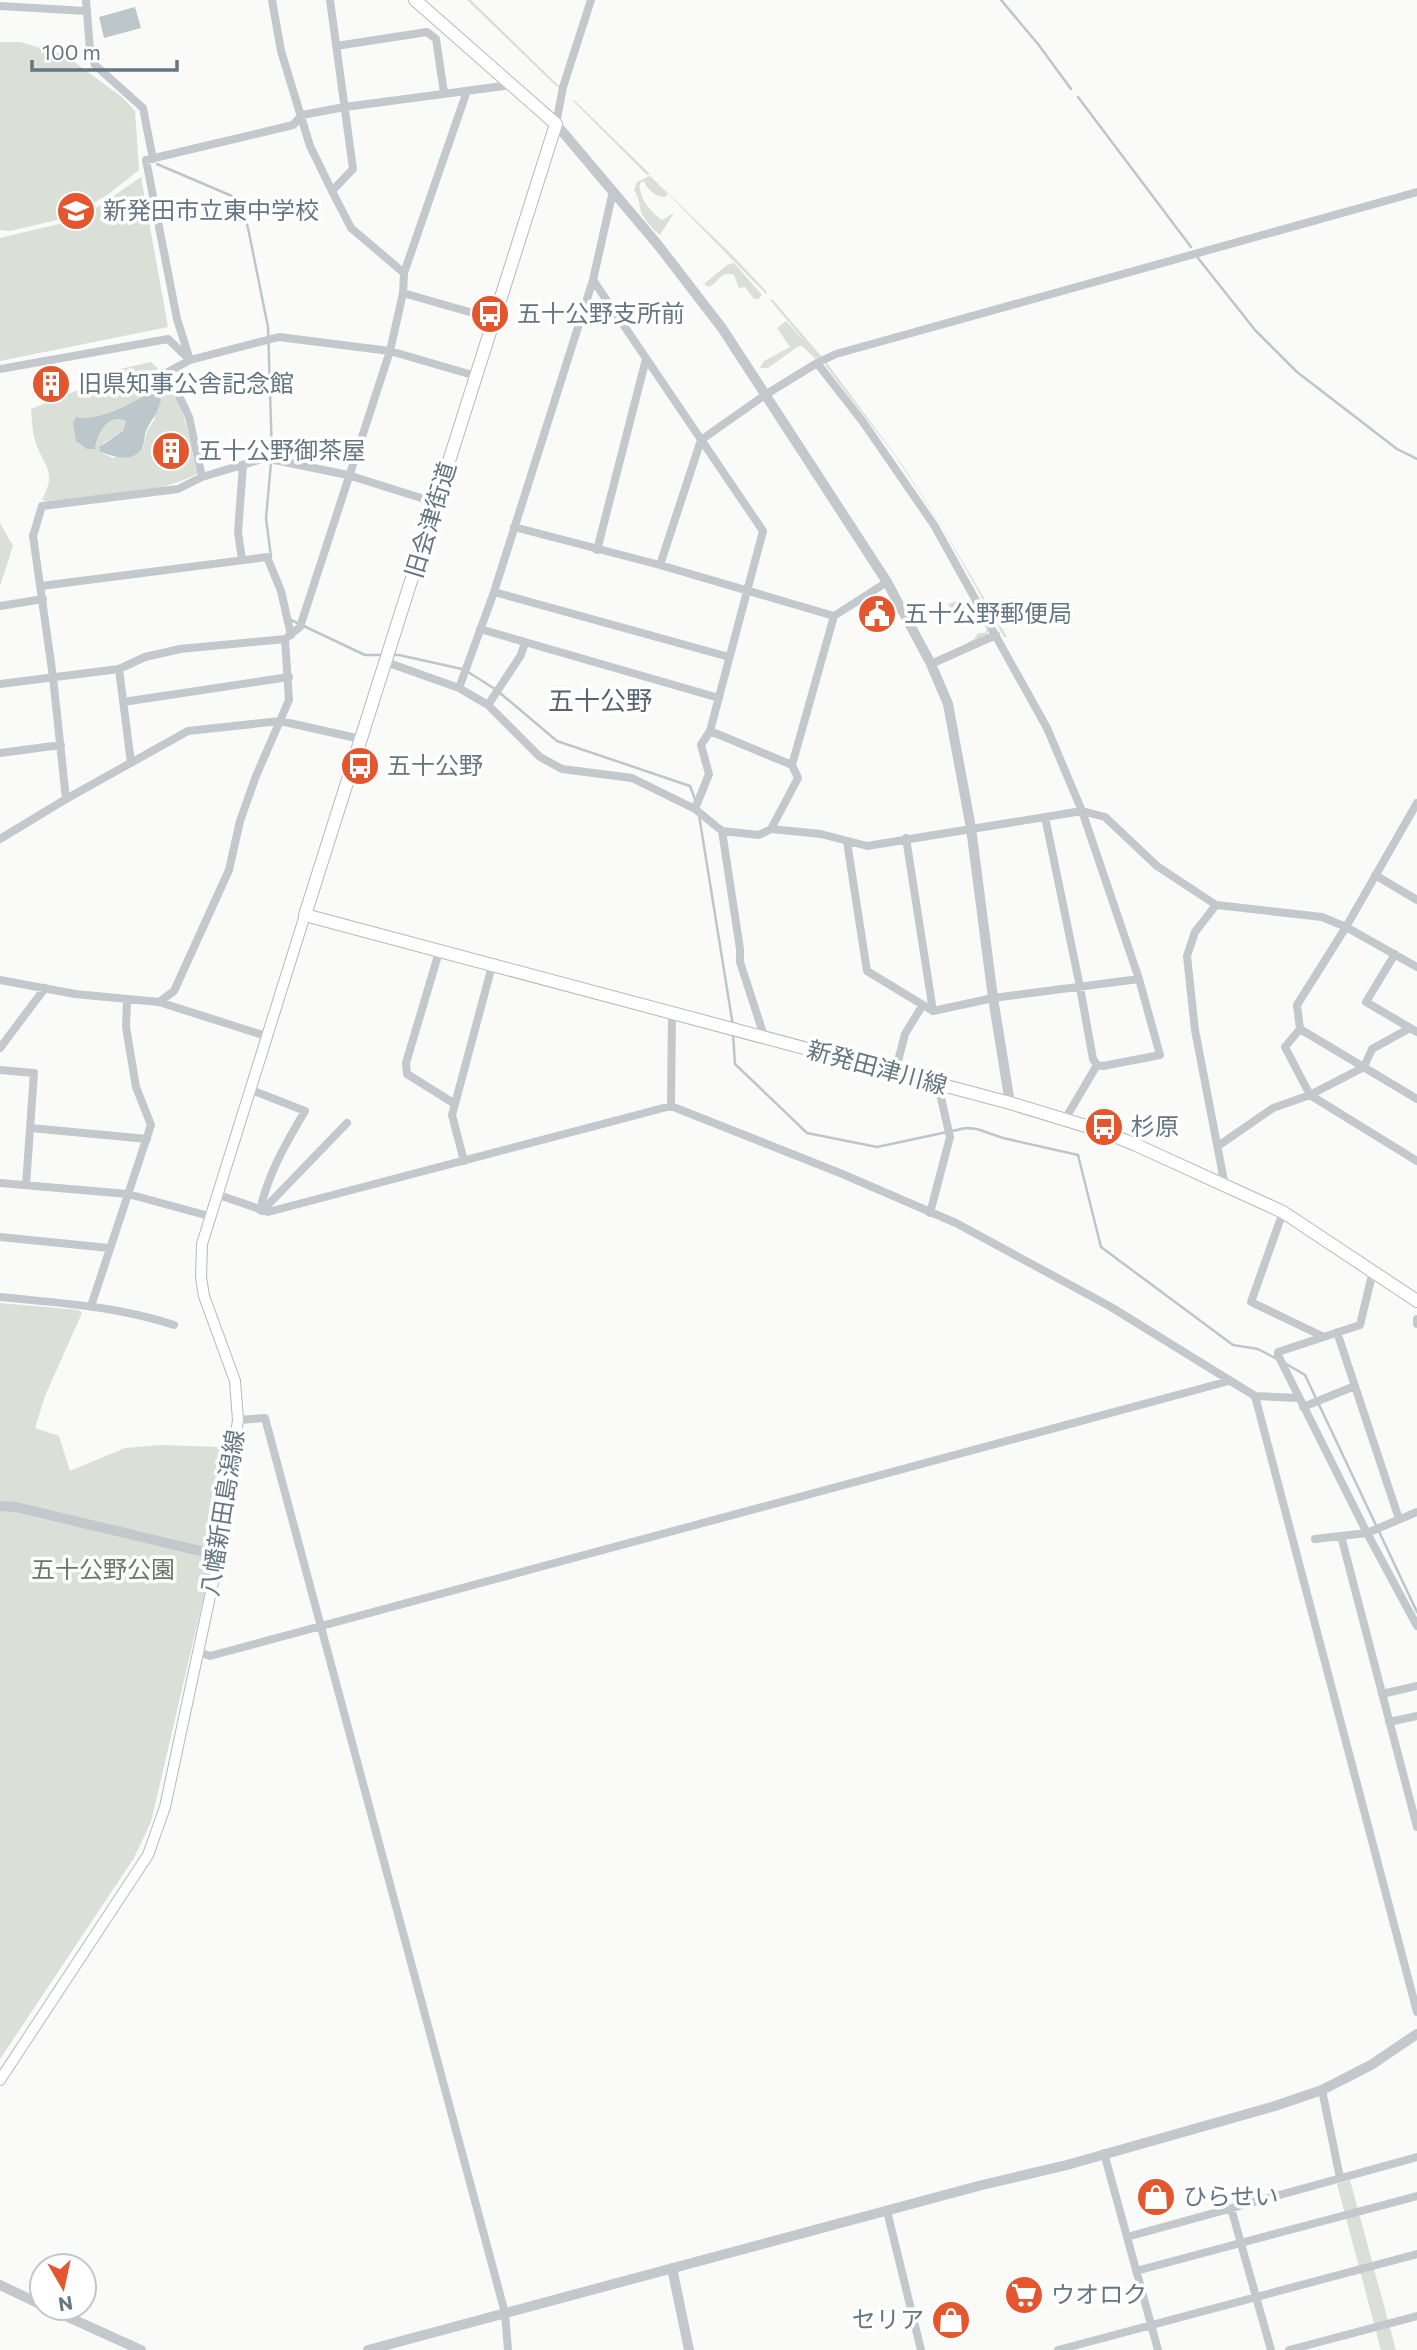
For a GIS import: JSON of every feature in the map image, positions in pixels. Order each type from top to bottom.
[{"type":"main road","points":[[415,0],[556,124]]},
{"type":"main road","name":"旧会津街道","points":[[305,915],[556,124]]},
{"type":"main road","name":"新発田津川線","points":[[305,915],[1010,1103],[1134,1144],[1283,1212],[1417,1301]]},
{"type":"main road","name":"八幡新田島潟線","points":[[0,2080],[148,1855],[165,1807],[200,1652],[238,1420],[235,1381],[204,1296],[201,1277],[202,1244],[305,915]]},
{"type":"street","points":[[86,0],[90,50],[95,65],[143,108],[153,159]]},
{"type":"street","points":[[272,0],[281,51],[310,146],[331,191],[351,228],[404,273]]},
{"type":"street","points":[[330,0],[353,169],[331,191]]},
{"type":"street","points":[[591,0],[563,87],[556,124],[658,245],[722,328],[887,582],[931,664],[948,704],[971,828],[1010,1103]]},
{"type":"street","points":[[0,6],[34,4],[86,11]]},
{"type":"street","points":[[336,46],[449,30]]},
{"type":"street","points":[[427,32],[436,39],[444,93]]},
{"type":"street","points":[[190,360],[177,319],[146,160],[293,125],[302,115],[511,85]]},
{"type":"street","points":[[0,684],[119,669],[145,657],[180,649],[288,637],[300,627],[390,351],[404,293],[404,273],[467,91]]},
{"type":"street","points":[[459,688],[494,592],[593,280],[613,191]]},
{"type":"street","points":[[660,565],[701,440],[817,363],[836,354],[978,313],[1417,192]]},
{"type":"street","points":[[593,280],[763,531],[710,731],[701,745],[709,774],[695,809]]},
{"type":"street","points":[[404,293],[494,319]]},
{"type":"street","points":[[202,477],[189,417],[168,372],[190,360],[279,337],[390,351],[476,376]]},
{"type":"street","points":[[0,369],[168,339],[190,360]]},
{"type":"street","points":[[597,550],[646,359]]},
{"type":"street","points":[[817,363],[863,422],[934,525],[1046,727],[1082,811],[1139,979],[1160,1055],[1103,1066],[1097,1065],[1093,1059],[1045,817]]},
{"type":"street","points":[[66,799],[53,677],[33,536],[43,506],[178,489],[202,477],[265,458],[348,475],[436,503]]},
{"type":"street","points":[[242,560],[238,532],[243,465]]},
{"type":"street","points":[[514,527],[660,565],[834,617]]},
{"type":"street","points":[[41,586],[267,557],[281,591],[288,637],[289,700],[240,821],[229,870],[174,990],[159,1002]]},
{"type":"street","points":[[771,829],[798,778],[792,765],[834,617],[887,582]]},
{"type":"street","points":[[494,592],[729,657]]},
{"type":"street","points":[[0,606],[43,598]]},
{"type":"street","points":[[480,629],[719,698]]},
{"type":"street","points":[[931,664],[996,635]]},
{"type":"street","points":[[488,705],[521,655],[525,642]]},
{"type":"street","points":[[386,662],[459,688],[488,705],[540,757],[562,769],[632,778],[695,809],[722,831],[759,835],[771,829],[821,834],[867,846],[1082,811],[1105,817],[1157,866],[1216,905],[1322,917],[1346,927],[1417,967]]},
{"type":"street","points":[[119,669],[131,763]]},
{"type":"street","points":[[123,702],[289,677]]},
{"type":"street","points":[[1,837],[188,731],[280,721],[361,739]]},
{"type":"street","points":[[710,731],[792,765]]},
{"type":"street","points":[[0,753],[61,745]]},
{"type":"street","points":[[1417,803],[1346,927],[1297,1005],[1300,1029],[1285,1047],[1310,1095],[1417,1161]]},
{"type":"street","points":[[722,831],[740,962],[765,1038]]},
{"type":"street","points":[[906,838],[933,1010]]},
{"type":"street","points":[[848,842],[867,971],[922,1006],[933,1010],[993,998],[1139,979]]},
{"type":"street","points":[[1375,875],[1417,900]]},
{"type":"street","points":[[1216,905],[1195,932],[1187,956],[1195,1030],[1225,1186]]},
{"type":"street","points":[[439,952],[406,1063],[407,1074],[455,1104]]},
{"type":"street","points":[[1395,954],[1366,1002],[1413,1030]]},
{"type":"street","points":[[464,1161],[452,1115],[492,966]]},
{"type":"street","points":[[0,980],[75,995],[159,1002],[266,1035]]},
{"type":"street","points":[[0,1048],[45,988]]},
{"type":"street","points":[[91,1306],[151,1125],[136,1087],[126,1027],[127,1000]]},
{"type":"street","points":[[895,1073],[905,1034],[922,1006]]},
{"type":"street","points":[[671,1106],[672,1014]]},
{"type":"street","points":[[1300,1029],[1417,1098]]},
{"type":"street","points":[[1218,1146],[1273,1108],[1310,1095],[1364,1067],[1372,1049],[1413,1030]]},
{"type":"street","points":[[1064,1121],[1097,1065]]},
{"type":"street","points":[[0,1070],[33,1073],[26,1185]]},
{"type":"street","points":[[930,1213],[950,1137],[938,1085]]},
{"type":"street","points":[[249,1089],[305,1111],[281,1152],[264,1192],[261,1211]]},
{"type":"street","points":[[216,1194],[268,1212],[671,1106],[840,1173],[956,1223],[1111,1307],[1255,1396],[1298,1398]]},
{"type":"street","points":[[261,1211],[347,1123]]},
{"type":"street","points":[[31,1128],[147,1139]]},
{"type":"street","points":[[0,1183],[128,1194],[209,1216]]},
{"type":"street","points":[[1283,1212],[1251,1301],[1322,1336]]},
{"type":"street","points":[[0,1237],[109,1248]]},
{"type":"street","points":[[1373,1271],[1360,1325],[1278,1352],[1278,1355],[1417,1626]]},
{"type":"street","points":[[0,1297],[91,1306],[143,1315],[174,1325]]},
{"type":"street","points":[[1337,1332],[1399,1519]]},
{"type":"street","points":[[200,1652],[210,1656],[1229,1381]]},
{"type":"street","points":[[1303,1407],[1355,1386]]},
{"type":"street","points":[[1255,1396],[1417,2012]]},
{"type":"street","points":[[238,1420],[265,1418],[505,2313],[508,2350]]},
{"type":"street","points":[[0,1506],[16,1507],[217,1555]]},
{"type":"street","points":[[1315,1539],[1367,1533],[1415,1513],[1417,1523]]},
{"type":"street","points":[[1341,1536],[1417,1827]]},
{"type":"street","points":[[1382,1694],[1417,1686]]},
{"type":"street","points":[[1389,1722],[1417,1716]]},
{"type":"street","points":[[1406,1786],[1417,1783]]},
{"type":"street","points":[[369,2350],[1066,2165],[1104,2152],[1275,2106],[1322,2090],[1371,2064],[1417,2034]]},
{"type":"street","points":[[1322,2090],[1340,2178]]},
{"type":"street","points":[[1104,2152],[1158,2350]]},
{"type":"street","points":[[1127,2237],[1417,2157]]},
{"type":"street","points":[[1136,2271],[1417,2196]]},
{"type":"street","points":[[1231,2208],[1271,2350]]},
{"type":"street","points":[[887,2211],[921,2350]]},
{"type":"street","points":[[1058,2350],[1417,2254]]},
{"type":"street","points":[[672,2268],[689,2350]]},
{"type":"street","points":[[0,2285],[28,2298]]},
{"type":"street","points":[[1289,2350],[1417,2316]]},
{"type":"street","points":[[79,2322],[141,2350]]},
{"type":"green space","points":[[467,0],[471,0],[561,88],[556,86]]},
{"type":"green space","points":[[0,42],[20,42],[65,55],[123,98],[135,111],[139,170],[107,195],[70,217],[10,231],[0,230]]},
{"type":"green space","points":[[574,100],[650,174],[647,175]]},
{"type":"green space","points":[[650,176],[732,255],[766,294],[668,194],[661,197],[655,194],[644,181],[640,183],[641,194],[654,213],[662,220],[674,213],[660,235],[652,227],[641,212],[634,190],[637,182]]},
{"type":"green space","points":[[141,177],[168,327],[0,361],[0,238],[80,219]]},
{"type":"green space","points":[[734,263],[762,295],[759,299],[754,299],[745,287],[739,288],[734,275],[725,274],[708,287],[704,284],[727,265]]},
{"type":"green space","points":[[772,299],[822,357],[816,359],[802,346],[768,368],[760,368],[764,361],[790,347],[777,328],[786,321],[808,345],[770,300]]},
{"type":"green space","points":[[151,362],[162,373],[177,399],[187,428],[197,474],[180,482],[143,491],[42,500],[49,476],[35,439],[31,409],[88,386],[93,375]],"holes":[[[148,394],[155,419],[147,431],[143,448],[113,458],[100,452],[103,443],[123,431],[126,421],[114,419],[104,426],[95,449],[76,417],[95,417]]]},
{"type":"green space","points":[[827,363],[901,463],[941,525],[1007,637],[1004,637],[942,527],[896,457],[825,365]]},
{"type":"green space","points":[[0,523],[13,546],[0,586]]},
{"type":"green space","points":[[961,600],[962,605],[974,602],[989,629],[987,635],[970,644],[967,643],[978,633],[985,633],[987,629],[972,607],[961,612],[962,618],[955,617],[948,604]]},
{"type":"green space","name":"五十公野公園","points":[[0,1303],[79,1310],[82,1313],[45,1396],[35,1428],[59,1436],[70,1471],[125,1448],[161,1445],[220,1447],[208,1578],[151,1822],[134,1858],[0,2059]]},
{"type":"green space","points":[[1350,2180],[1396,2350],[1381,2350],[1337,2184]]},
{"type":"shaded area","points":[[135,7],[141,28],[104,38],[99,17]]},
{"type":"shaded area","points":[[148,394],[157,395],[161,400],[138,453],[122,458],[100,452],[99,447],[123,431],[126,421],[120,419],[114,419],[104,426],[95,449],[87,449],[76,441],[73,423],[76,417],[95,417]]},
{"type":"waterway","points":[[1001,0],[1071,89]]},
{"type":"waterway","points":[[1078,97],[1191,247]]},
{"type":"waterway","points":[[157,164],[239,199],[248,228],[268,327],[272,456]]},
{"type":"waterway","points":[[1198,258],[1255,330],[1297,372],[1397,449],[1417,459]]},
{"type":"waterway","points":[[271,463],[266,518],[271,557]]},
{"type":"waterway","points":[[291,620],[365,655],[384,655]]},
{"type":"waterway","points":[[391,655],[462,669]]},
{"type":"waterway","points":[[468,672],[495,689]]},
{"type":"waterway","points":[[500,693],[557,741],[690,786],[696,802]]},
{"type":"waterway","points":[[699,815],[733,1026]]},
{"type":"waterway","points":[[733,1033],[735,1064],[807,1133],[877,1147],[966,1128],[1078,1155],[1101,1247],[1233,1345],[1258,1349],[1277,1359]]},
{"type":"waterway","points":[[1283,1362],[1305,1375],[1417,1612]]},
{"type":"place","name":"新発田市立東中学校","points":[[76,211]]},
{"type":"place","name":"五十公野支所前","points":[[490,314]]},
{"type":"place","name":"旧県知事公舎記念館","points":[[51,384]]},
{"type":"place","name":"五十公野御茶屋","points":[[171,451]]},
{"type":"place","name":"五十公野郵便局","points":[[877,614]]},
{"type":"place","name":"五十公野","points":[[360,766]]},
{"type":"place","name":"杉原","points":[[1104,1127]]},
{"type":"place","name":"ひらせい","points":[[1156,2197]]},
{"type":"place","name":"ウオロク","points":[[1024,2295]]},
{"type":"place","name":"セリア","points":[[951,2320]]},
{"type":"district","name":"五十公野","points":[[600,701]]}]
